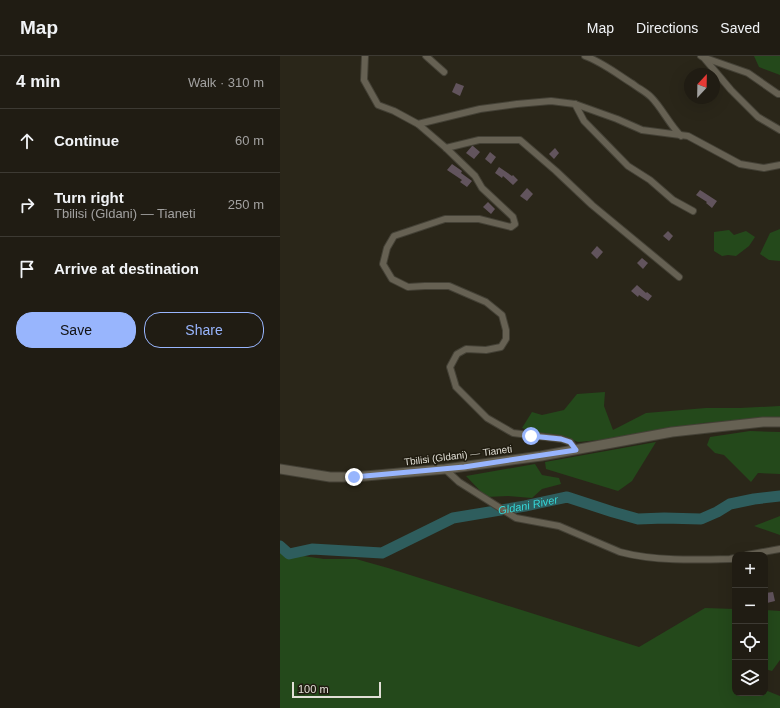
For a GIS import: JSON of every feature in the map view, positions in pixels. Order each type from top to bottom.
[{"type":"main road","name":"Tbilisi (Gldani) — Tianeti","points":[[280,470],[330,477],[354,477],[445,469],[541,456],[672,432],[763,422],[780,422]]},
{"type":"street","points":[[365,56],[364,80],[378,105],[394,111],[418,124],[446,148],[475,176],[482,188],[513,217],[515,224],[511,227],[480,219],[445,219],[394,236],[387,248],[382,264],[392,279],[408,287],[449,286],[486,302],[502,315],[506,330],[506,338],[502,347],[486,350],[466,349],[457,354],[450,367],[456,387],[487,418],[513,433],[561,439],[570,442],[576,450]]},
{"type":"street","points":[[426,56],[444,72]]},
{"type":"street","points":[[585,56],[613,71],[650,96],[664,112],[675,131],[681,136]]},
{"type":"street","points":[[702,57],[748,73],[780,94]]},
{"type":"street","points":[[702,57],[731,90],[758,117],[780,130]]},
{"type":"street","points":[[418,124],[480,109],[551,101],[575,104],[617,119],[642,130],[688,136],[740,164],[764,168],[780,165]]},
{"type":"street","points":[[575,104],[584,121],[628,166],[650,180],[673,200],[693,211]]},
{"type":"street","points":[[446,148],[479,140],[520,140],[592,205],[679,277]]},
{"type":"street","points":[[445,469],[459,482],[516,518],[559,526],[620,552],[676,559],[732,559]]},
{"type":"street","points":[[764,552],[780,549]]},
{"type":"green space","points":[[754,56],[780,56],[780,75],[759,67]]},
{"type":"green space","points":[[780,229],[780,261],[769,260],[760,254],[770,233]]},
{"type":"green space","points":[[729,230],[734,235],[746,231],[755,237],[749,246],[736,256],[722,256],[714,251],[714,232]]},
{"type":"green space","points":[[605,392],[604,406],[613,430],[646,413],[706,408],[780,406],[780,417],[703,423],[621,438],[578,442],[563,436],[535,433],[522,428],[532,412],[542,415],[564,410],[577,394]]},
{"type":"green space","points":[[750,431],[780,432],[780,474],[758,473],[751,482],[724,455],[715,453],[707,445],[710,437]]},
{"type":"green space","points":[[656,442],[632,481],[618,491],[546,469],[545,462]]},
{"type":"green space","points":[[535,464],[542,475],[559,478],[561,484],[542,489],[532,498],[508,496],[486,497],[466,476]]},
{"type":"green space","points":[[780,516],[780,535],[754,526]]},
{"type":"green space","points":[[280,548],[289,554],[324,559],[356,559],[639,647],[705,608],[732,609],[732,696],[768,696],[768,691],[780,696],[780,708],[280,708]]},
{"type":"green space","points":[[768,610],[780,611],[780,660],[772,671],[768,670]]},
{"type":"building","points":[[456,83],[464,86],[460,96],[452,92]]},
{"type":"building","points":[[472,146],[480,152],[474,159],[466,153]]},
{"type":"building","points":[[555,148],[559,153],[554,159],[549,154]]},
{"type":"building","points":[[490,152],[496,157],[491,164],[485,159]]},
{"type":"building","points":[[452,164],[472,181],[467,187],[460,182],[462,180],[447,170]]},
{"type":"building","points":[[499,167],[512,176],[513,175],[518,180],[513,185],[503,176],[502,178],[495,173]]},
{"type":"building","points":[[527,188],[533,194],[527,201],[520,196]]},
{"type":"building","points":[[700,190],[717,201],[712,208],[706,203],[707,202],[696,195]]},
{"type":"building","points":[[488,202],[495,209],[491,214],[483,207]]},
{"type":"building","points":[[668,231],[673,236],[669,241],[663,236]]},
{"type":"building","points":[[597,246],[603,252],[597,259],[591,253]]},
{"type":"building","points":[[642,258],[648,263],[643,269],[637,263]]},
{"type":"building","points":[[637,285],[652,296],[648,301],[639,295],[638,297],[631,291]]},
{"type":"building","points":[[773,592],[775,601],[768,603],[768,593]]},
{"type":"waterway","name":"Gldani River","points":[[280,546],[289,554],[312,549],[382,553],[453,518],[525,506],[567,497],[638,519],[701,519],[730,504],[780,496]]},
{"type":"route","points":[[354,477],[464,467],[576,450],[570,442],[561,439],[531,436]]}]
